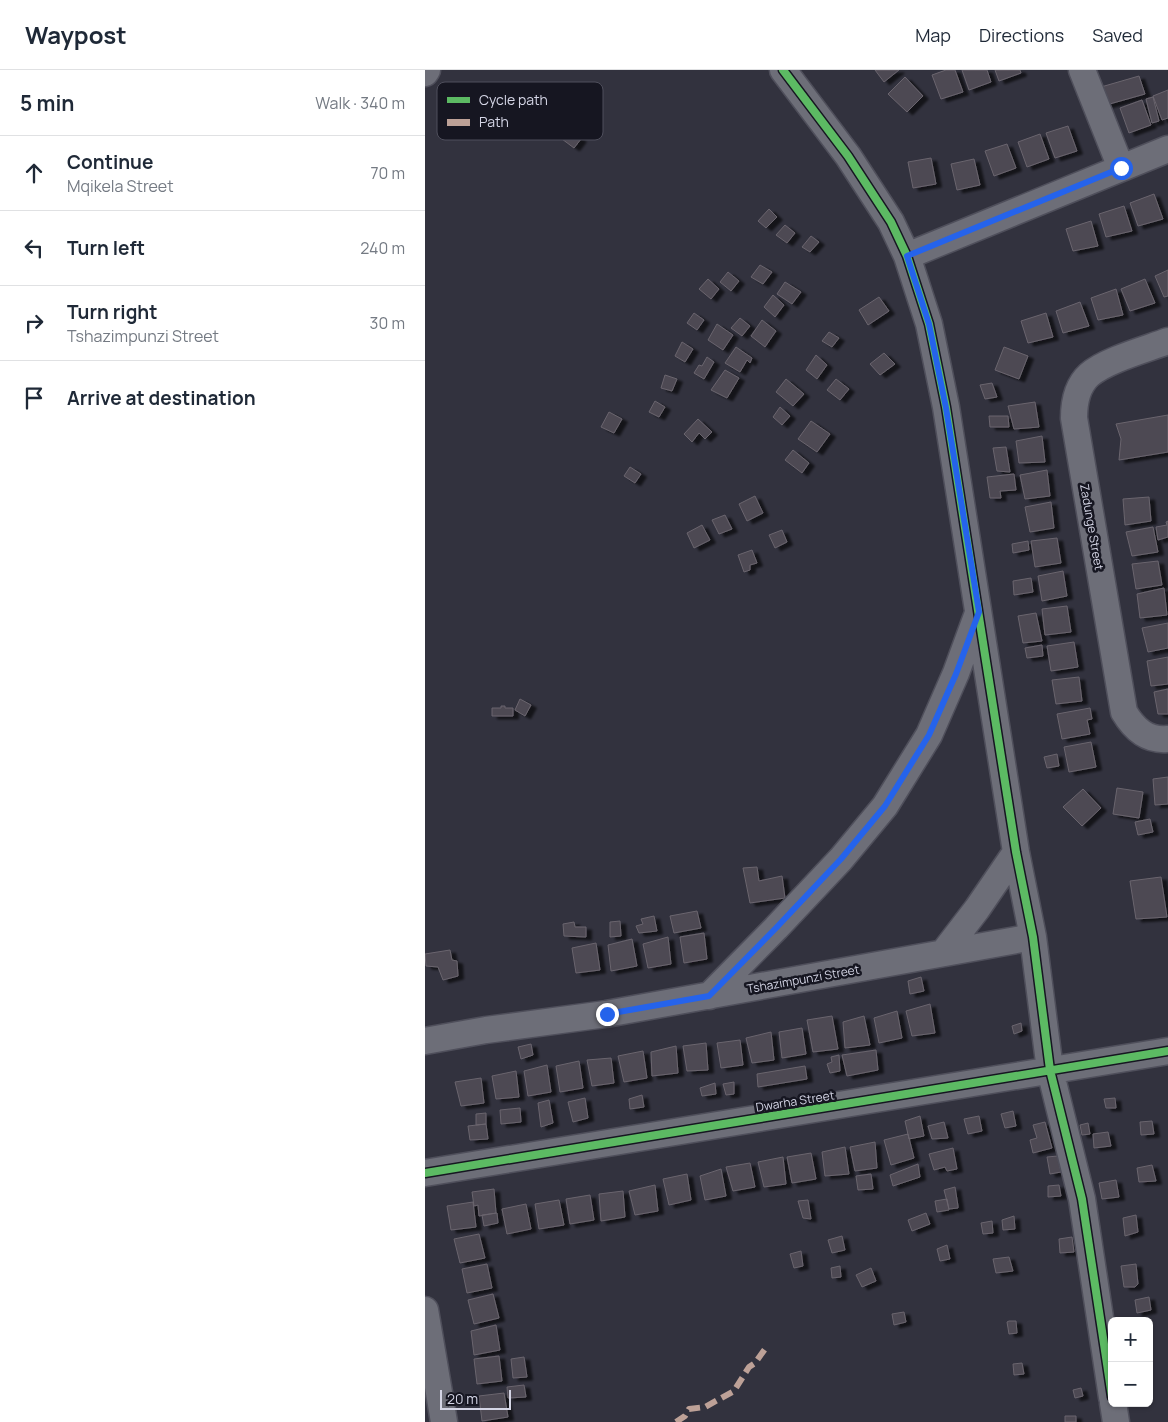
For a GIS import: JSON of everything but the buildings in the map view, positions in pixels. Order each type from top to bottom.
[{"type":"street","points":[[783,70],[848,156],[891,222],[907,256],[929,324],[946,408],[1016,852],[1033,937],[1051,1070],[1082,1199],[1108,1371]]},
{"type":"street","points":[[1082,70],[1121,168]]},
{"type":"street","points":[[907,256],[1168,149]]},
{"type":"street","name":"Zadunge Street","points":[[1168,341],[1104,366],[1089,375],[1081,386],[1075,401],[1074,418],[1124,712],[1130,722],[1143,734],[1159,739],[1168,739]]},
{"type":"street","points":[[709,996],[841,859],[885,806],[929,735],[956,674],[979,612]]},
{"type":"street","points":[[944,952],[982,902],[1016,852]]},
{"type":"street","name":"Tshazimpunzi Street","points":[[425,1041],[486,1030],[607,1014],[1033,937]]},
{"type":"street","name":"Dwarha Street","points":[[425,1173],[1168,1051]]},
{"type":"street","points":[[425,1310],[429,1360],[444,1422]]},
{"type":"street","points":[[1114,1407],[1116,1422]]},
{"type":"marked path","points":[[676,1422],[685,1416],[689,1409],[705,1407],[734,1391],[749,1367],[755,1363],[765,1349]]},
{"type":"cycle path","points":[[783,70],[848,156],[891,222],[907,256],[929,324],[946,407],[1016,852],[1033,937],[1050,1070],[1082,1199],[1108,1371]]},
{"type":"cycle path","points":[[425,1173],[1168,1051]]},
{"type":"route","points":[[607,1014],[709,996],[841,859],[885,806],[929,735],[956,674],[979,612],[946,408],[929,324],[907,256],[1121,168]]}]
